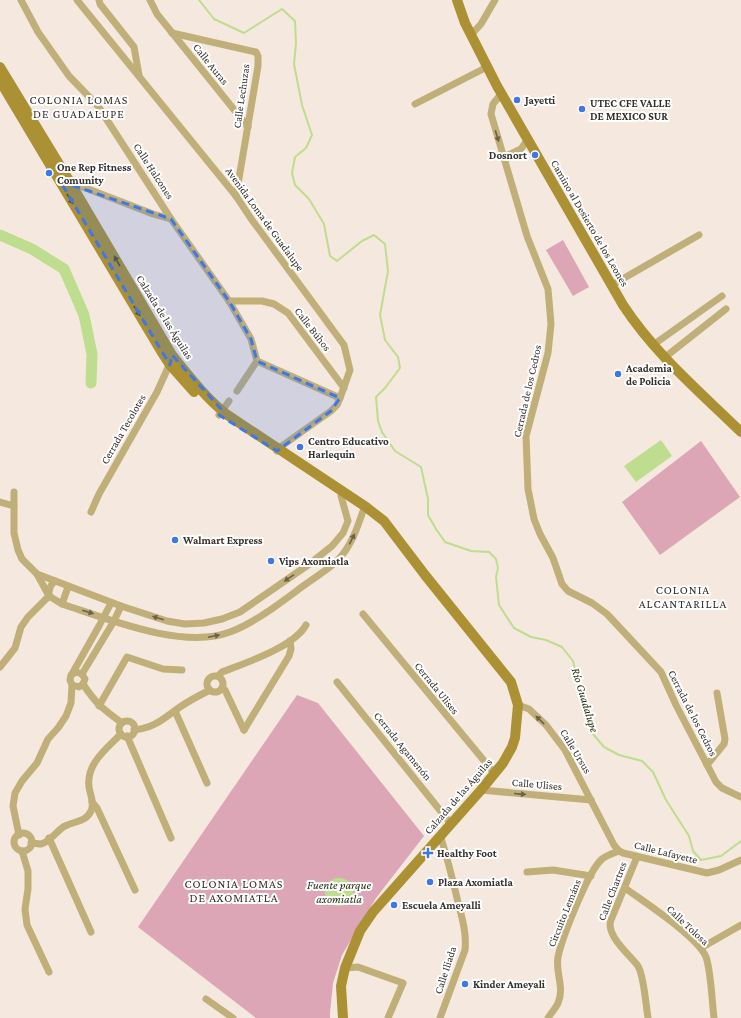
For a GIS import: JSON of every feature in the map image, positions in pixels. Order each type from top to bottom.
[{"type":"main road","name":"Camino al Desierto de los Leones","points":[[457,0],[471,36],[487,67],[623,305],[638,327],[664,358],[741,432]]},
{"type":"main road","name":"Calzada de las Águilas","points":[[0,66],[70,182],[171,360]]},
{"type":"main road","name":"Calzada de las Águilas","points":[[0,81],[171,360],[221,412],[248,435],[278,450],[366,507],[384,521],[511,682],[518,705],[517,727],[512,747],[495,774],[372,912],[360,931],[345,968],[341,986],[343,1018]]},
{"type":"main road","name":"Calzada de las Águilas","points":[[278,450],[393,534]]},
{"type":"street","name":"Calle Halcones","points":[[21,0],[38,32],[69,76],[98,106],[229,301],[252,339],[257,355],[257,361]]},
{"type":"street","name":"Avenida Loma de Guadalupe","points":[[77,0],[236,196],[344,345],[350,370],[337,405],[278,450]]},
{"type":"street","points":[[99,0],[100,4],[134,47],[139,75]]},
{"type":"street","points":[[150,0],[157,14],[172,33]]},
{"type":"street","points":[[471,36],[481,24],[495,0]]},
{"type":"street","name":"Calle Auras","points":[[172,33],[248,127]]},
{"type":"street","name":"Calle Lechuzas","points":[[172,33],[256,52],[258,56],[258,66],[236,196]]},
{"type":"street","points":[[414,104],[487,67]]},
{"type":"street","name":"Cerrada de los Cedros","points":[[502,94],[493,104],[491,114],[527,236],[548,289],[551,324],[548,353],[526,436],[528,489],[534,519],[553,558],[562,584],[568,591],[592,603],[607,614],[660,672],[716,782],[722,788],[741,797]]},
{"type":"street","points":[[504,157],[521,149],[528,139]]},
{"type":"street","points":[[60,181],[70,182],[153,214],[172,218]]},
{"type":"street","points":[[612,285],[699,235]]},
{"type":"street","points":[[653,345],[722,296]]},
{"type":"street","name":"Calle Búhos","points":[[229,301],[262,301],[274,304],[288,313],[344,388]]},
{"type":"street","points":[[664,358],[726,310]]},
{"type":"street","name":"Cerrada Tecolotes","points":[[91,512],[99,494],[158,392],[171,360]]},
{"type":"street","points":[[237,391],[257,361],[340,398]]},
{"type":"street","points":[[221,412],[229,401]]},
{"type":"street","points":[[14,492],[14,533],[18,550],[22,559],[38,574],[49,596],[62,604],[104,618],[160,634],[180,637],[208,637],[229,632],[249,623],[296,591],[338,560],[351,543],[363,511]]},
{"type":"street","points":[[38,574],[111,603],[167,621],[179,623],[204,623],[222,619],[240,612],[308,565],[332,546],[343,533],[348,521],[341,496]]},
{"type":"street","points":[[0,502],[14,506]]},
{"type":"street","points":[[348,521],[358,527]]},
{"type":"street","points":[[0,667],[15,648],[21,627],[28,616],[49,596],[51,584],[55,581]]},
{"type":"street","points":[[62,604],[68,587]]},
{"type":"street","points":[[19,834],[13,806],[15,793],[36,763],[48,739],[66,716],[71,703],[71,675],[100,626],[111,603]]},
{"type":"street","points":[[82,674],[114,621],[121,606]]},
{"type":"street","name":"Cerrada Ulises","points":[[363,614],[495,774]]},
{"type":"street","points":[[210,690],[208,687],[208,679],[260,657],[290,641],[303,630],[306,625]]},
{"type":"street","points":[[100,626],[108,630]]},
{"type":"street","points":[[218,676],[222,681],[222,688],[225,690],[244,730],[289,656],[290,641]]},
{"type":"street","points":[[99,706],[127,657],[163,669],[182,670]]},
{"type":"street","points":[[71,675],[76,672],[82,674],[85,679],[83,684],[79,687],[72,685]]},
{"type":"street","name":"Cerrada Agamenón","points":[[337,682],[451,824]]},
{"type":"street","points":[[83,684],[99,706],[122,723]]},
{"type":"street","points":[[32,843],[41,844],[66,825],[87,818],[92,810],[89,787],[90,771],[97,758],[124,735],[132,734],[134,730],[156,724],[210,690],[215,691],[222,688]]},
{"type":"street","points":[[707,765],[724,744],[725,739],[717,693]]},
{"type":"street","name":"Calle Ursus","points":[[518,705],[529,709],[546,725],[564,750],[591,800]]},
{"type":"street","points":[[175,711],[207,783]]},
{"type":"street","points":[[134,730],[133,724],[129,721],[122,723],[119,727],[171,838]]},
{"type":"street","name":"Calle Ulises","points":[[481,790],[591,800]]},
{"type":"street","name":"Calle Lafayette","points":[[591,800],[614,846],[619,851],[637,857],[707,873],[719,870],[741,860]]},
{"type":"street","points":[[92,801],[97,808],[135,890]]},
{"type":"street","points":[[19,834],[28,835],[32,843]]},
{"type":"street","points":[[19,834],[14,842],[17,848],[22,851],[28,871],[28,889],[25,909],[27,925],[49,972]]},
{"type":"street","name":"Calle Iliada","points":[[440,835],[449,864],[464,925],[466,941],[465,950],[440,1018]]},
{"type":"street","points":[[49,838],[91,932]]},
{"type":"street","points":[[22,851],[28,849],[32,843]]},
{"type":"street","name":"Circuito Lemáns","points":[[548,1018],[560,998],[558,964],[561,946],[584,888],[603,858],[619,851]]},
{"type":"street","name":"Calle Chartres","points":[[637,857],[609,928],[613,936],[639,968],[642,975],[648,1018]]},
{"type":"street","points":[[527,872],[552,870],[591,876]]},
{"type":"street","name":"Calle Tolosa","points":[[625,888],[655,909],[701,948],[706,958],[714,1018]]},
{"type":"street","points":[[701,948],[741,925]]},
{"type":"street","points":[[345,968],[358,967],[403,984],[388,1018]]},
{"type":"street","points":[[206,999],[233,1018]]},
{"type":"highlighted area","points":[[60,181],[171,219],[229,301],[251,339],[257,361],[340,398],[331,411],[277,451],[219,415],[222,410],[172,355],[170,365]]},
{"type":"shaded area","points":[[563,240],[589,287],[573,296],[546,250]]},
{"type":"shaded area","points":[[701,441],[740,497],[660,555],[622,502]]},
{"type":"shaded area","points":[[297,695],[318,703],[424,836],[376,898],[342,955],[333,983],[330,1018],[256,1018],[138,927]]},
{"type":"water","points":[[661,440],[672,456],[636,482],[624,466]]},
{"type":"water","name":"Fuente parque axomiatla","points":[[339,878],[349,882],[353,892],[349,902],[339,906],[329,902],[325,892],[329,882]]},
{"type":"waterway","name":"Río Guadalupe","points":[[199,0],[214,19],[244,33],[282,9],[295,21],[296,43],[294,64],[302,105],[312,135],[306,148],[295,157],[292,173],[295,185],[309,199],[324,224],[330,256],[337,261],[362,241],[374,235],[385,244],[388,271],[380,315],[385,340],[398,357],[400,368],[376,397],[378,421],[382,432],[395,451],[421,467],[428,499],[428,515],[436,529],[445,542],[471,551],[489,552],[496,559],[498,568],[496,577],[499,605],[514,628],[531,637],[546,640],[562,647],[573,661],[581,692],[590,716],[593,734],[604,747],[619,755],[642,761],[653,772],[666,800],[689,836],[693,851],[701,860],[721,856],[741,841]]},
{"type":"waterway","points":[[0,235],[32,249],[64,269],[84,315],[92,354],[91,383]]},
{"type":"place","name":"Jayetti","points":[[517,100]]},
{"type":"place","name":"UTEC CFE VALLE DE MEXICO SUR","points":[[582,109]]},
{"type":"place","name":"Dosnort","points":[[535,155]]},
{"type":"place","name":"One Rep Fitness Comunity","points":[[49,173]]},
{"type":"place","name":"Academia de Policia","points":[[618,374]]},
{"type":"place","name":"Centro Educativo Harlequin","points":[[300,447]]},
{"type":"place","name":"Walmart Express","points":[[175,540]]},
{"type":"place","name":"Vips Axomiatla","points":[[271,561]]},
{"type":"place","name":"Healthy Foot","points":[[428,853]]},
{"type":"place","name":"Plaza Axomiatla","points":[[430,882]]},
{"type":"place","name":"Escuela Ameyalli","points":[[394,905]]},
{"type":"place","name":"Kinder Ameyali","points":[[465,984]]},
{"type":"district","name":"COLONIA LOMAS DE GUADALUPE","points":[[79,107]]},
{"type":"district","name":"COLONIA ALCANTARILLA","points":[[683,597]]},
{"type":"district","name":"COLONIA LOMAS DE AXOMIATLA","points":[[234,891]]}]
